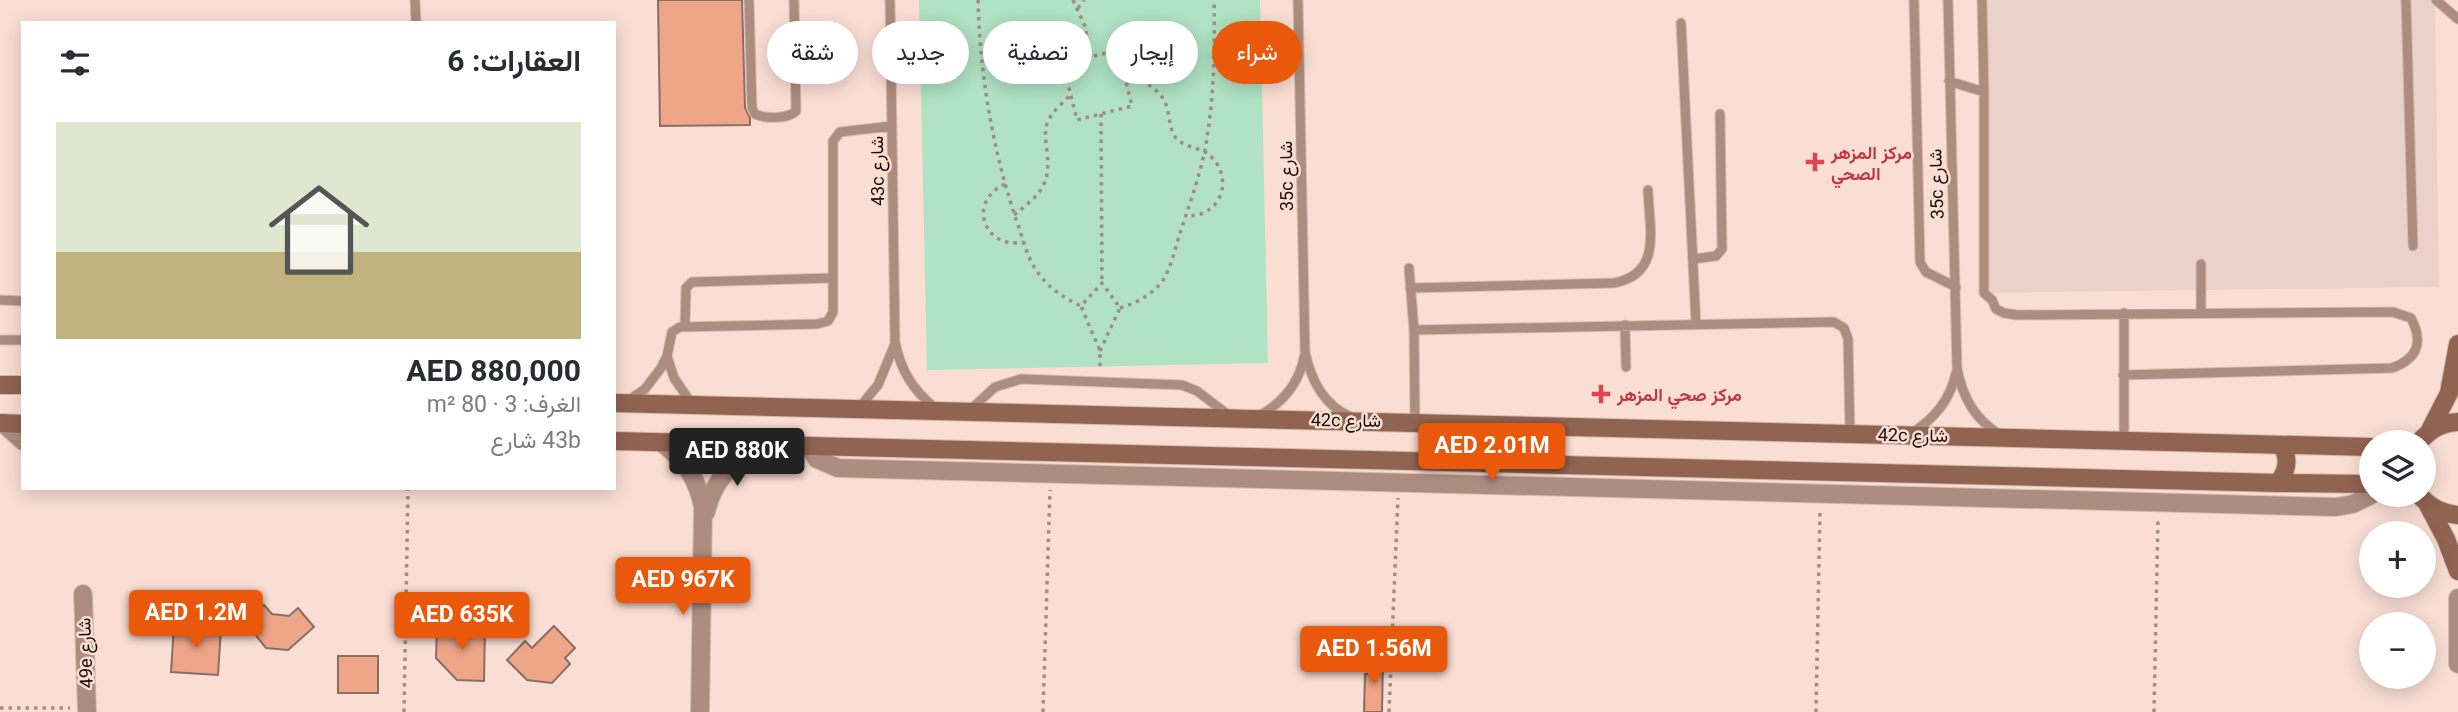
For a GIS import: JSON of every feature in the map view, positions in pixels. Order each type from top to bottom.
[{"type":"street","points":[[2426,430],[2449,393],[2458,344]]},
{"type":"street","points":[[0,385],[21,385]]},
{"type":"street","name":"42c شارع","points":[[619,403],[2359,447]]},
{"type":"street","points":[[2435,430],[2446,423],[2458,422]]},
{"type":"street","points":[[2,423],[21,424]]},
{"type":"street","points":[[2,423],[21,439]]},
{"type":"street","points":[[662,443],[686,463],[694,477],[702,499],[705,523]]},
{"type":"street","points":[[617,444],[808,446],[2359,484]]},
{"type":"street","points":[[699,712],[707,506],[721,477],[732,464],[758,445]]},
{"type":"street","points":[[808,446],[817,459],[838,468],[2336,507],[2359,501]]},
{"type":"street","points":[[2278,483],[2287,464],[2282,446]]},
{"type":"street","points":[[2428,507],[2446,539],[2458,571]]},
{"type":"street","points":[[2434,507],[2443,513],[2458,515]]},
{"type":"street","name":"49e شارع","points":[[83,594],[86,710]]},
{"type":"street","points":[[2458,598],[2458,664]]},
{"type":"lane","points":[[415,0],[416,21]]},
{"type":"lane","points":[[749,0],[752,108],[760,117],[788,116],[796,111],[794,0]]},
{"type":"lane","name":"43c شارع","points":[[890,0],[895,341],[909,381],[939,411]]},
{"type":"lane","name":"35c شارع","points":[[1256,418],[1271,410],[1294,384],[1302,368],[1305,352],[1298,0]]},
{"type":"lane","points":[[1914,0],[1920,262],[1926,272],[1956,287]]},
{"type":"lane","name":"35c شارع","points":[[1948,0],[1957,368],[1967,401],[1989,428],[2004,437]]},
{"type":"lane","points":[[1982,0],[1984,293],[1992,300],[1996,309],[2017,315],[2393,312],[2411,318],[2417,330],[2417,349],[2407,362],[2392,368],[2123,374]]},
{"type":"lane","points":[[2406,0],[2413,246]]},
{"type":"lane","points":[[2436,0],[2458,19]]},
{"type":"lane","points":[[1682,23],[1696,324]]},
{"type":"lane","points":[[1948,80],[1984,92]]},
{"type":"lane","points":[[1693,259],[1716,256],[1722,249],[1720,114]]},
{"type":"lane","points":[[619,403],[645,389],[654,379],[667,356],[672,332],[685,326],[828,321],[833,312],[833,141],[836,135],[846,130],[892,126]]},
{"type":"lane","points":[[1410,288],[1626,281],[1638,274],[1646,264],[1650,251],[1648,190]]},
{"type":"lane","points":[[2201,264],[2201,313]]},
{"type":"lane","points":[[1409,268],[1414,330],[1415,422]]},
{"type":"lane","points":[[685,326],[686,288],[692,282],[833,278]]},
{"type":"lane","points":[[0,300],[21,301]]},
{"type":"lane","points":[[2123,313],[2124,440]]},
{"type":"lane","points":[[1414,330],[1834,322],[1844,328],[1847,334],[1850,433]]},
{"type":"lane","points":[[1625,325],[1626,367]]},
{"type":"lane","points":[[0,340],[21,341]]},
{"type":"lane","name":"43c شارع","points":[[858,409],[881,378],[895,341]]},
{"type":"lane","name":"35c شارع","points":[[1305,352],[1314,382],[1321,394],[1332,406],[1359,421]]},
{"type":"lane","points":[[667,356],[674,378],[694,406]]},
{"type":"lane","name":"35c شارع","points":[[1910,435],[1924,425],[1946,400],[1957,368]]},
{"type":"lane","points":[[968,412],[995,387],[1021,379],[1182,385],[1197,390],[1233,418]]},
{"type":"path","points":[[978,0],[984,79],[1005,184],[1014,215],[1029,258],[1047,284],[1058,294],[1081,306],[1100,351],[1100,381]]},
{"type":"path","points":[[1073,0],[1083,21]]},
{"type":"path","points":[[1078,8],[1084,0]]},
{"type":"path","points":[[1100,351],[1120,308],[1143,299],[1161,282],[1186,216],[1204,152],[1211,104],[1215,50],[1214,0]]},
{"type":"path","points":[[1068,84],[1077,120],[1132,106],[1127,84]]},
{"type":"path","points":[[1146,84],[1156,90],[1165,101],[1170,126],[1177,139],[1212,158],[1222,173],[1222,192],[1212,208],[1204,213],[1186,216]]},
{"type":"path","points":[[1014,215],[1036,198],[1046,182],[1046,126],[1071,94]]},
{"type":"path","points":[[1101,114],[1102,283],[1120,308]]},
{"type":"path","points":[[1005,184],[996,188],[985,203],[984,222],[989,231],[1004,242],[1024,242]]},
{"type":"path","points":[[1081,306],[1102,283]]},
{"type":"path","points":[[1034,473],[1033,487],[1051,488],[1043,712]]},
{"type":"path","points":[[1389,712],[1398,482]]},
{"type":"path","points":[[404,712],[408,490]]},
{"type":"path","points":[[1816,712],[1820,493]]},
{"type":"path","points":[[2154,712],[2159,502]]},
{"type":"path","points":[[0,708],[86,710]]},
{"type":"shaded area","points":[[1980,0],[2435,0],[2439,287],[1984,293]]},
{"type":"green space","points":[[919,0],[1260,0],[1260,21],[1212,21],[1212,84],[1262,84],[1268,363],[927,370],[921,84],[969,84],[969,21],[919,21]]},
{"type":"building","points":[[658,0],[742,0],[745,108],[750,125],[660,126]]},
{"type":"building","points":[[264,605],[272,614],[289,616],[298,608],[314,627],[288,650],[266,648],[245,622]]},
{"type":"building","points":[[174,625],[221,628],[218,675],[171,672]]},
{"type":"building","points":[[554,626],[575,648],[565,658],[570,664],[552,683],[527,680],[507,660],[525,641],[532,648]]},
{"type":"building","points":[[437,627],[485,629],[484,681],[457,680],[436,658]]},
{"type":"building","points":[[338,656],[378,656],[378,693],[338,693]]},
{"type":"building","points":[[1369,658],[1383,659],[1382,712],[1364,712],[1365,674],[1368,674]]},
{"type":"place","name":"مركز المزهر الصحي","points":[[1815,162]]},
{"type":"place","name":"مركز صحي المزهر","points":[[1601,394]]}]
